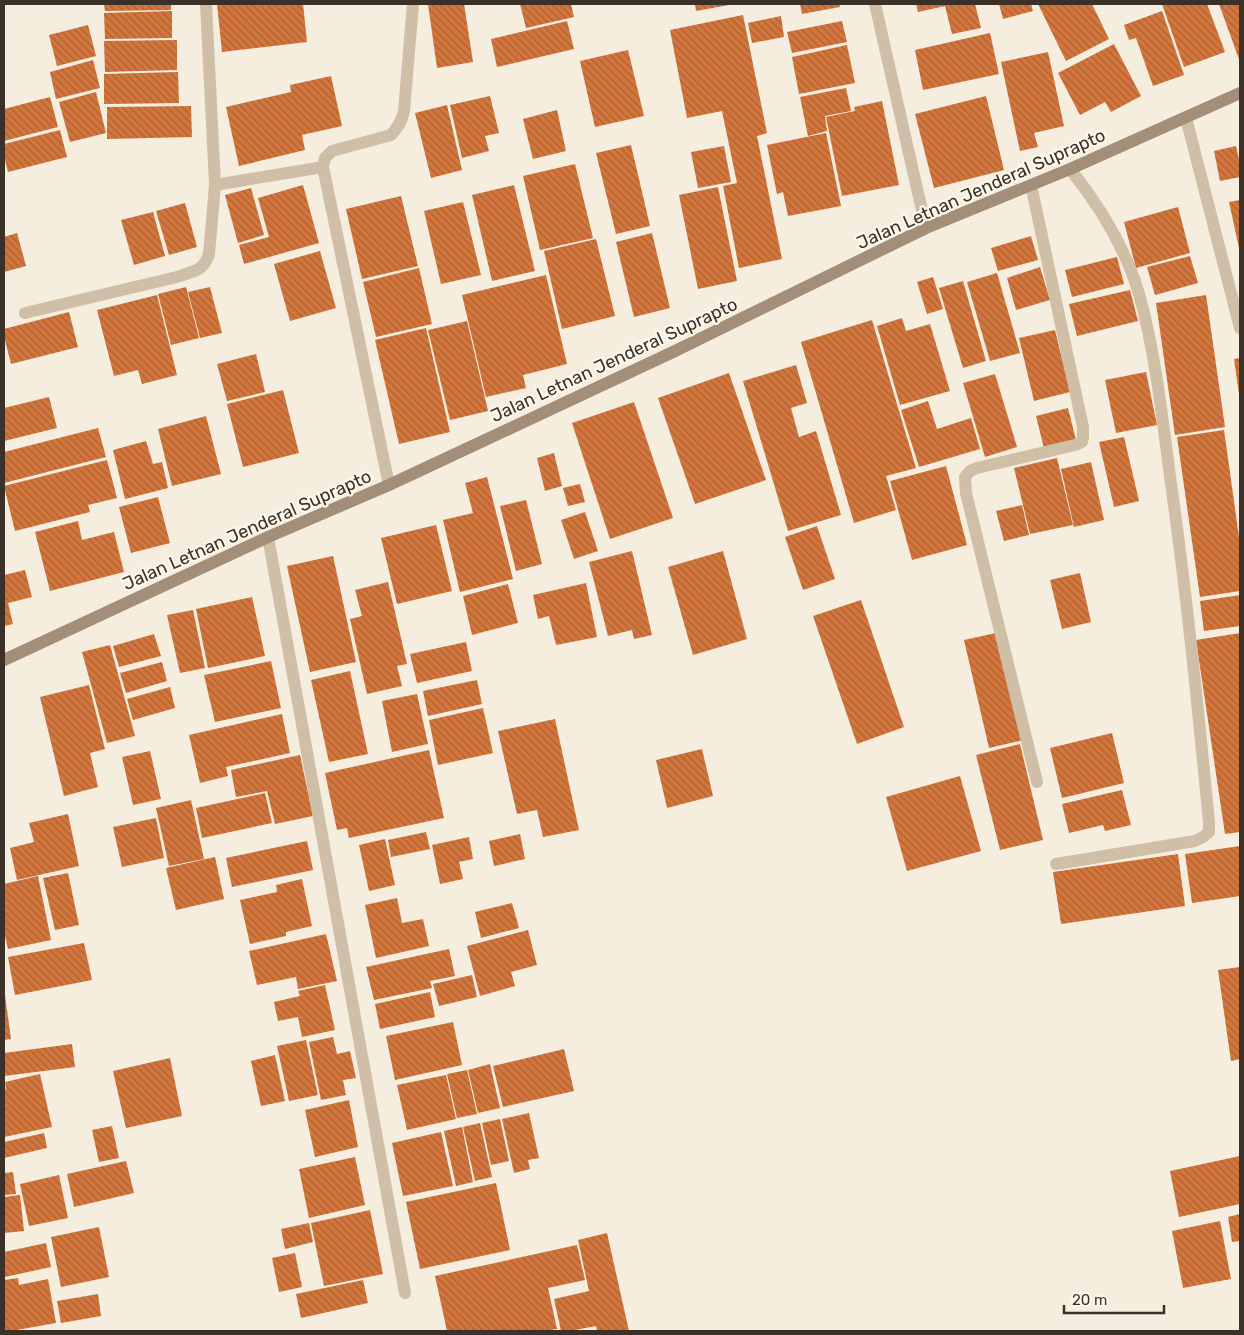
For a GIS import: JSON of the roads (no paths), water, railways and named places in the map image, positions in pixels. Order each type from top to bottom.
[{"type":"main road","name":"Jalan Letnan Jenderal Suprapto","points":[[4,660],[268,536],[389,485],[664,356],[926,228],[1070,169],[1240,94]]},
{"type":"street","points":[[25,313],[177,277],[200,269],[206,263],[209,254],[216,185],[206,4]]},
{"type":"street","points":[[389,485],[323,167],[325,158],[332,151],[391,135],[397,129],[404,111],[413,4]]},
{"type":"street","points":[[875,4],[926,228]]},
{"type":"street","points":[[1186,118],[1240,328]]},
{"type":"street","points":[[216,185],[323,167]]},
{"type":"street","points":[[1056,864],[1195,841],[1209,832],[1182,558],[1154,365],[1142,304],[1131,272],[1104,218],[1070,169]]},
{"type":"street","points":[[1031,185],[1083,427],[1082,442],[978,468],[970,471],[965,477],[966,493],[1037,782]]},
{"type":"street","points":[[268,536],[405,1293]]}]
